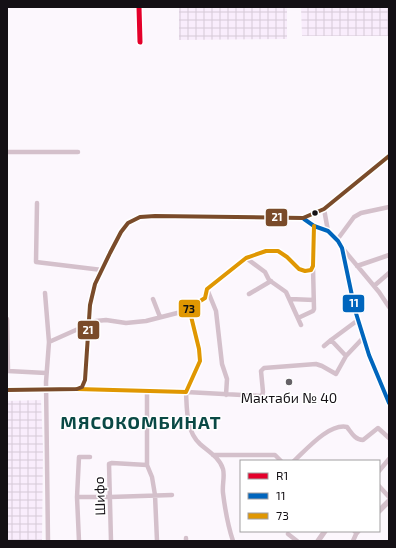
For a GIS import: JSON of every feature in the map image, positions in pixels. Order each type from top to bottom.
[{"type":"street","points":[[7,152],[78,152]]},
{"type":"street","points":[[77,389],[82,386],[85,380],[90,305],[96,284],[121,232],[128,224],[140,218],[160,216],[303,218],[324,209],[389,156]]},
{"type":"street","points":[[37,203],[36,262],[102,270]]},
{"type":"street","points":[[337,240],[354,217],[361,213],[389,207]]},
{"type":"street","points":[[324,209],[328,231]]},
{"type":"street","points":[[303,218],[314,226],[328,231],[337,240],[389,307]]},
{"type":"street","points":[[298,318],[313,311],[314,226]]},
{"type":"street","points":[[342,248],[363,338],[389,403]]},
{"type":"street","points":[[49,342],[89,324],[106,320],[126,323],[146,321],[189,308],[205,298],[207,289],[246,258],[266,251],[278,250],[299,270],[311,270],[313,266]]},
{"type":"street","points":[[357,266],[389,255]]},
{"type":"street","points":[[246,258],[265,272],[267,278],[271,282],[284,289],[301,325]]},
{"type":"street","points":[[374,286],[389,273]]},
{"type":"street","points":[[249,294],[271,282]]},
{"type":"street","points":[[207,289],[216,311],[222,364],[227,380],[226,394]]},
{"type":"street","points":[[45,294],[49,342],[46,373],[48,541]]},
{"type":"street","points":[[290,299],[314,300]]},
{"type":"street","points":[[153,300],[160,317]]},
{"type":"street","points":[[189,308],[199,349],[200,361],[186,392],[188,420],[192,432],[199,443],[213,455],[223,468],[223,493],[229,529],[233,541]]},
{"type":"street","points":[[7,319],[8,372],[46,373]]},
{"type":"street","points":[[324,346],[358,320]]},
{"type":"street","points":[[7,390],[77,389],[262,396],[261,371],[264,368],[316,364],[336,374],[346,356],[363,338]]},
{"type":"street","points":[[330,340],[346,356]]},
{"type":"street","points":[[147,391],[147,465],[152,477],[155,495],[157,541]]},
{"type":"street","points":[[295,460],[328,431],[340,427],[347,427],[360,440],[363,440],[378,428],[389,438]]},
{"type":"street","points":[[213,455],[275,455],[279,460]]},
{"type":"street","points":[[80,541],[77,497],[79,457],[90,457]]},
{"type":"street","points":[[380,470],[389,459]]},
{"type":"street","name":"Шифо","points":[[111,541],[110,463],[147,465]]},
{"type":"street","points":[[380,487],[389,497]]},
{"type":"street","points":[[77,497],[172,495]]},
{"type":"street","points":[[380,510],[389,501]]},
{"type":"street","points":[[318,541],[324,532]]},
{"type":"street","points":[[288,534],[297,541]]},
{"type":"shaded area","points":[[179,7],[287,7],[287,39],[179,40]]},
{"type":"shaded area","points":[[301,7],[389,7],[389,36],[302,36]]},
{"type":"shaded area","name":"МЯСОКОМБИНАТ","points":[[41,400],[43,448],[42,541],[7,541],[7,401]]},
{"type":"transit line","name":"R1","points":[[139,7],[140,42]]},
{"type":"transit line","name":"21","points":[[7,390],[77,389],[82,387],[85,380],[90,305],[95,284],[121,232],[128,223],[140,217],[155,216],[303,218],[324,209],[389,156]]},
{"type":"transit line","name":"11","points":[[304,219],[314,226],[328,231],[338,241],[342,248],[355,310],[369,355],[389,403]]},
{"type":"transit line","name":"73","points":[[77,389],[186,392],[200,361],[199,349],[189,308],[205,298],[207,289],[246,258],[266,251],[278,251],[287,257],[299,269],[305,271],[311,270],[313,266],[314,226]]},
{"type":"place","name":"Мактаби № 40","points":[[289,382]]},
{"type":"district","name":"МЯСОКОМБИНАТ","points":[[141,422]]}]
